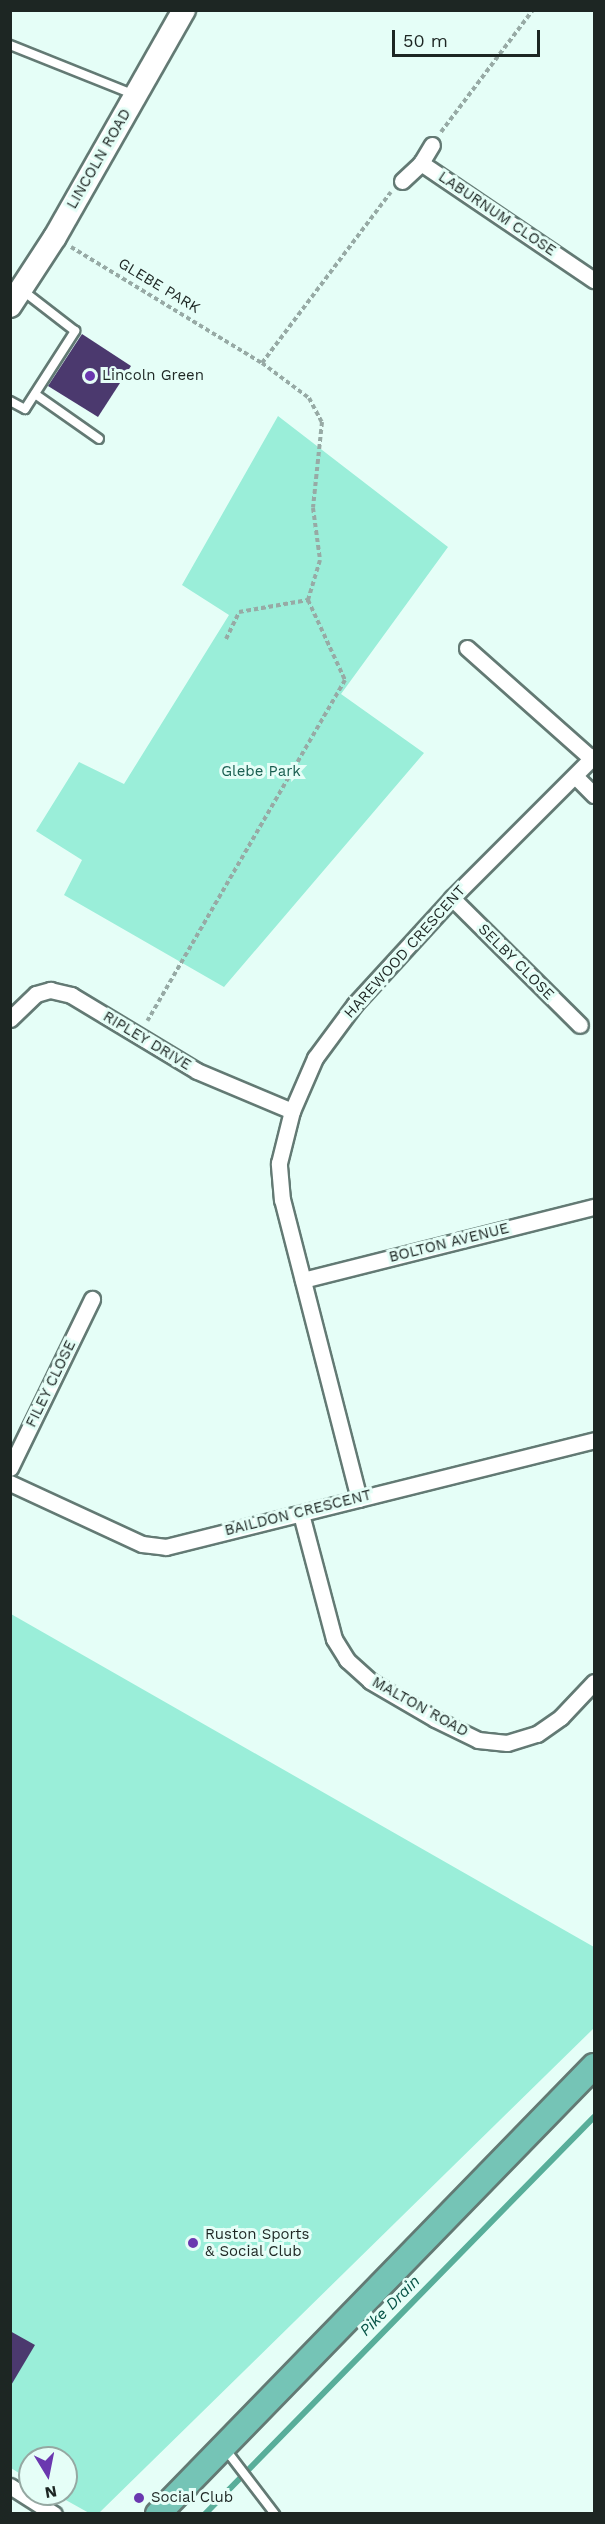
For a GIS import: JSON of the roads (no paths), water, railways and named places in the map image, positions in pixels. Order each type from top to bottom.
[{"type":"main road","points":[[158,2514],[594,2066]]},
{"type":"street","name":"LINCOLN ROAD","points":[[16,298],[55,237],[184,10]]},
{"type":"street","points":[[421,163],[432,145]]},
{"type":"street","name":"LABURNUM CLOSE","points":[[402,181],[421,163],[594,280]]},
{"type":"street","points":[[466,648],[593,757]]},
{"type":"street","name":"HAREWOOD CRESCENT","points":[[359,1499],[282,1200],[279,1163],[292,1111],[315,1058],[355,1004],[452,898],[593,757]]},
{"type":"street","points":[[575,776],[594,795]]},
{"type":"street","name":"SELBY CLOSE","points":[[452,898],[580,1025]]},
{"type":"street","name":"RIPLEY DRIVE","points":[[10,1019],[36,994],[50,990],[71,995],[197,1071],[292,1111]]},
{"type":"street","name":"BOLTON AVENUE","points":[[303,1280],[594,1207]]},
{"type":"street","name":"FILEY CLOSE","points":[[10,1468],[92,1299]]},
{"type":"street","name":"BAILDON CRESCENT","points":[[10,1483],[150,1545],[166,1547],[594,1440]]},
{"type":"street","name":"MALTON ROAD","points":[[301,1514],[334,1639],[347,1660],[370,1681],[435,1719],[478,1740],[507,1743],[537,1734],[561,1717],[594,1682]]},
{"type":"street","points":[[10,2486],[54,2514]]},
{"type":"lane","points":[[10,45],[136,95]]},
{"type":"lane","points":[[10,400],[25,409],[75,331],[16,298]]},
{"type":"lane","points":[[35,394],[99,439]]},
{"type":"lane","points":[[223,2446],[275,2514]]},
{"type":"waterway","name":"Pike Drain","points":[[205,2514],[594,2117]]},
{"type":"place","name":"Lincoln Green","points":[[90,376]]},
{"type":"place","name":"Ruston Sports & Social Club","points":[[193,2243]]},
{"type":"place","name":"Social Club","points":[[139,2498]]},
{"type":"park label","name":"Glebe Park","points":[[261,772]]}]
